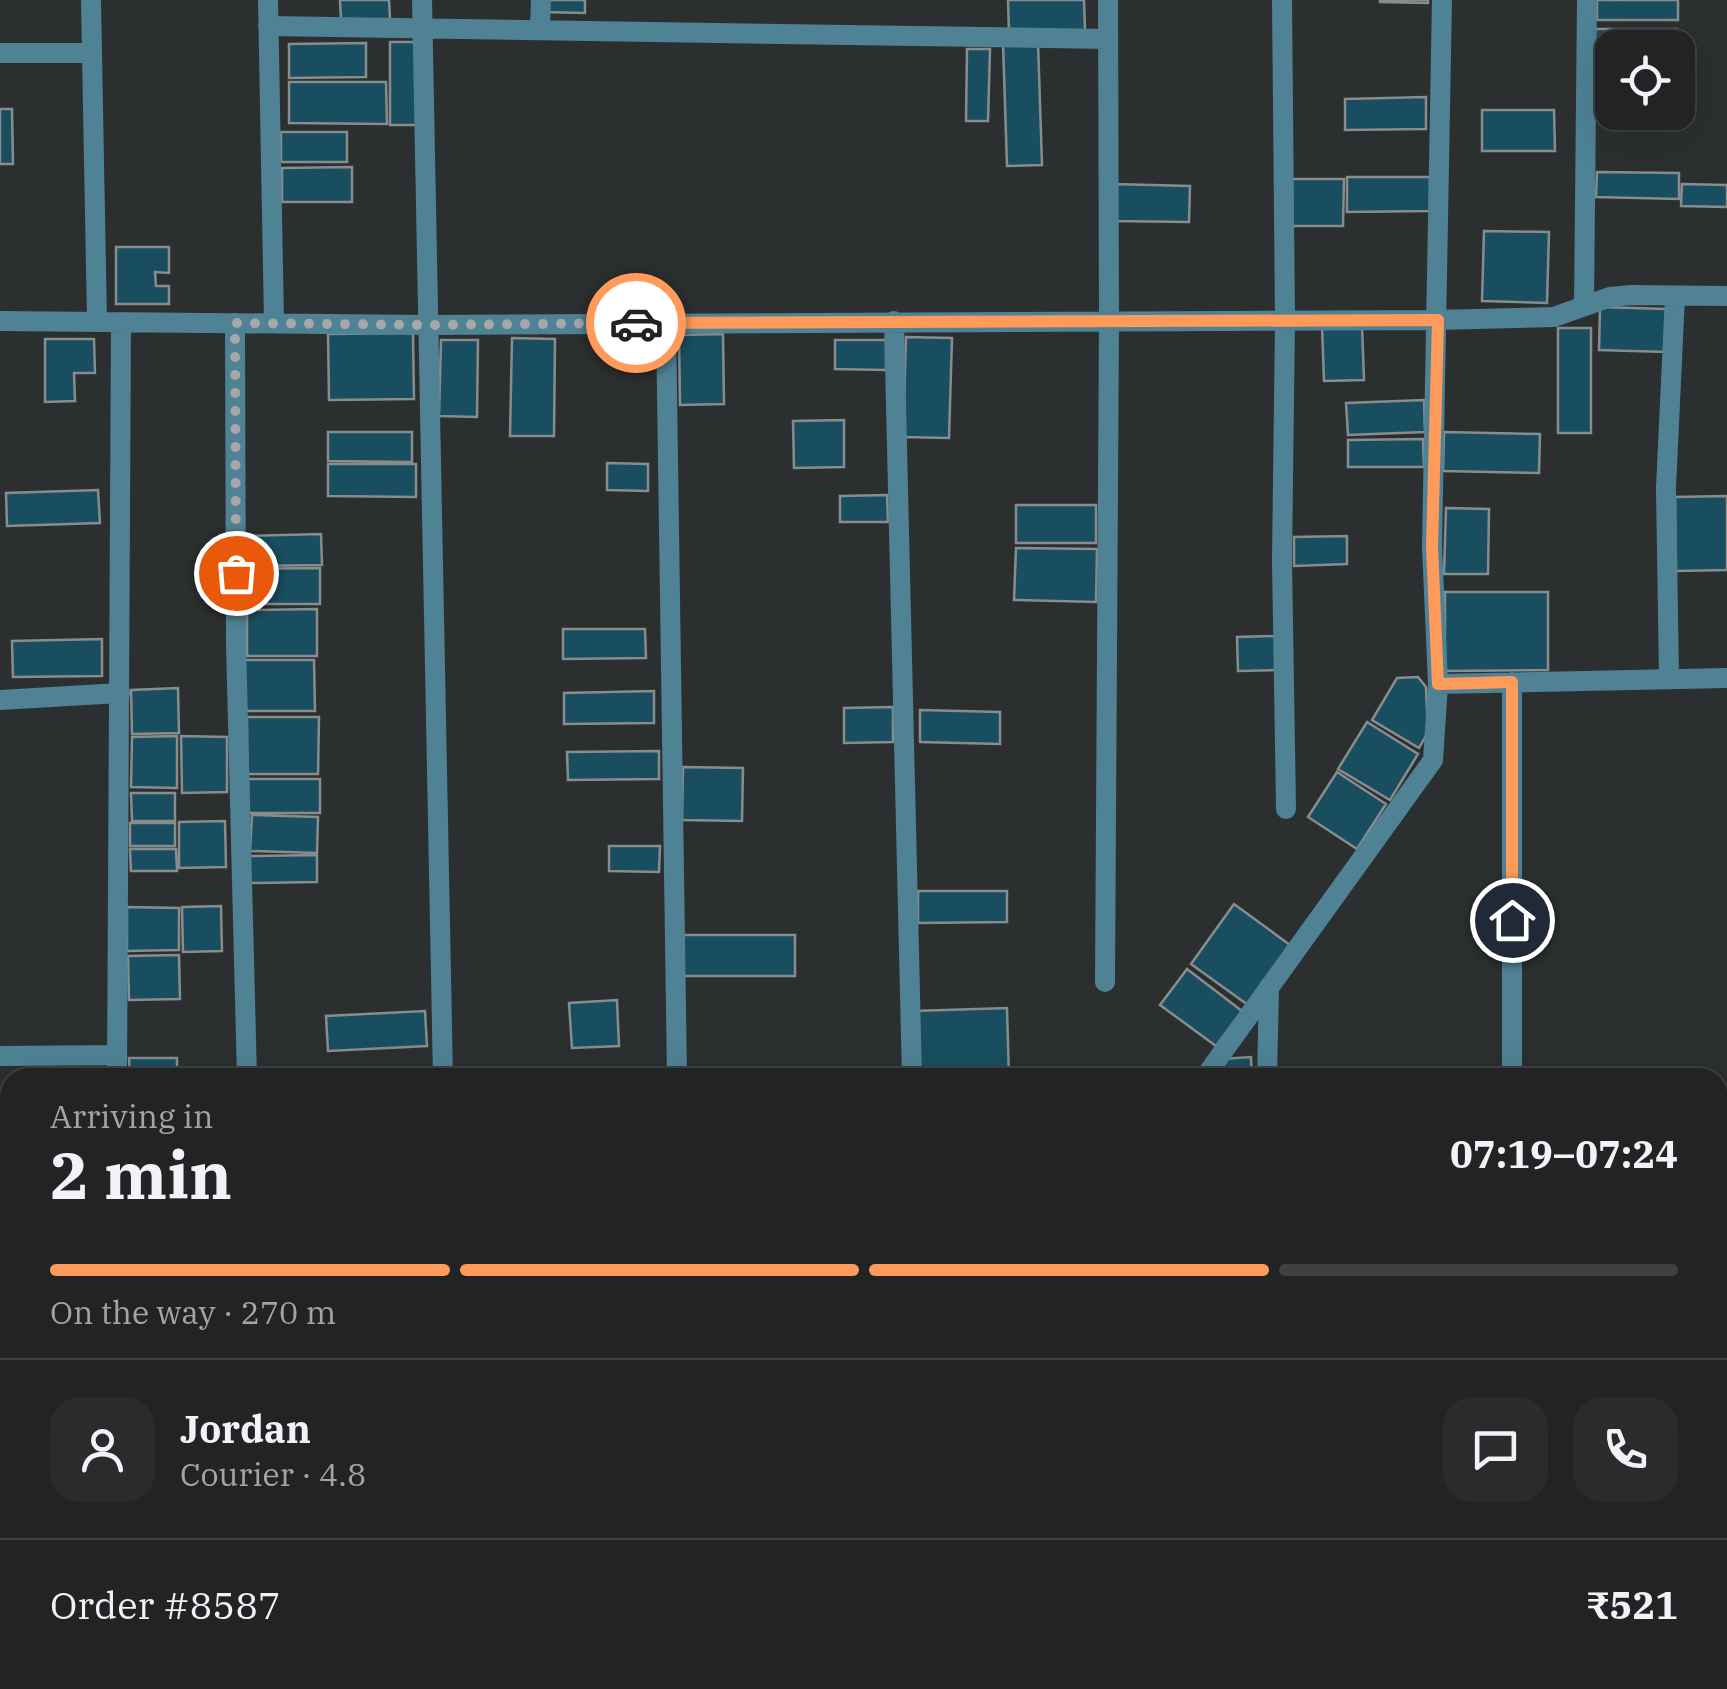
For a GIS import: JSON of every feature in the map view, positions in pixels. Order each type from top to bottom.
[{"type":"street","points":[[92,0],[97,322]]},
{"type":"street","points":[[268,0],[274,322]]},
{"type":"street","points":[[422,0],[443,1068]]},
{"type":"street","points":[[540,29],[541,0]]},
{"type":"street","points":[[1105,982],[1108,0]]},
{"type":"street","points":[[1282,0],[1286,809]]},
{"type":"street","points":[[1211,1068],[1433,760],[1438,684],[1432,547],[1442,0]]},
{"type":"street","points":[[1584,306],[1587,0]]},
{"type":"street","points":[[268,26],[1107,39]]},
{"type":"street","points":[[0,53],[92,53]]},
{"type":"street","points":[[1669,678],[1666,488],[1674,296]]},
{"type":"street","points":[[0,321],[428,325],[1438,320],[1554,317],[1610,297],[1727,296]]},
{"type":"street","points":[[117,1068],[121,322]]},
{"type":"street","points":[[894,322],[912,1068]]},
{"type":"street","points":[[235,323],[236,644],[247,1068]]},
{"type":"street","points":[[666,323],[676,1068]]},
{"type":"street","points":[[1438,684],[1727,678]]},
{"type":"street","points":[[1512,682],[1512,1068]]},
{"type":"street","points":[[0,700],[120,693]]},
{"type":"street","points":[[1267,1068],[1269,985]]},
{"type":"street","points":[[0,1056],[117,1055]]},
{"type":"building","points":[[340,0],[389,0],[390,19],[341,20]]},
{"type":"building","points":[[543,0],[585,0],[585,13],[543,12]]},
{"type":"building","points":[[1008,0],[1084,0],[1085,30],[1009,33]]},
{"type":"building","points":[[1428,0],[1428,3],[1380,2]]},
{"type":"building","points":[[1597,0],[1678,0],[1678,20],[1597,20]]},
{"type":"building","points":[[1593,29],[1677,29],[1595,30],[1592,66]]},
{"type":"building","points":[[390,42],[422,42],[421,125],[390,125]]},
{"type":"building","points":[[1038,42],[1042,165],[1007,166],[1003,43]]},
{"type":"building","points":[[366,43],[366,77],[289,78],[289,44]]},
{"type":"building","points":[[967,49],[990,49],[988,121],[966,121]]},
{"type":"building","points":[[289,82],[386,82],[387,124],[289,123]]},
{"type":"building","points":[[1426,97],[1426,129],[1345,130],[1345,99]]},
{"type":"building","points":[[0,109],[12,109],[13,164],[0,164]]},
{"type":"building","points":[[1482,110],[1554,110],[1555,151],[1482,151]]},
{"type":"building","points":[[281,132],[347,132],[347,162],[281,162]]},
{"type":"building","points":[[352,167],[352,202],[282,202],[282,168]]},
{"type":"building","points":[[1597,172],[1679,173],[1679,199],[1596,197]]},
{"type":"building","points":[[1347,177],[1430,177],[1430,211],[1347,212]]},
{"type":"building","points":[[1287,179],[1344,179],[1343,226],[1287,226]]},
{"type":"building","points":[[1112,184],[1190,186],[1189,222],[1112,221]]},
{"type":"building","points":[[1682,184],[1727,185],[1727,207],[1681,206]]},
{"type":"building","points":[[1484,231],[1549,232],[1547,303],[1482,301]]},
{"type":"building","points":[[116,247],[169,247],[169,273],[155,272],[156,286],[169,286],[169,304],[116,304]]},
{"type":"building","points":[[1600,307],[1666,309],[1666,352],[1599,350]]},
{"type":"building","points":[[1362,325],[1364,380],[1324,381],[1322,326]]},
{"type":"building","points":[[1558,328],[1591,328],[1591,433],[1558,433]]},
{"type":"building","points":[[413,333],[414,399],[329,400],[328,334]]},
{"type":"building","points":[[723,334],[724,404],[680,405],[679,335]]},
{"type":"building","points":[[906,337],[952,338],[949,438],[903,437]]},
{"type":"building","points":[[512,338],[555,339],[554,436],[510,436]]},
{"type":"building","points":[[45,339],[94,339],[95,373],[74,373],[75,401],[45,402]]},
{"type":"building","points":[[441,340],[478,340],[477,417],[439,416]]},
{"type":"building","points":[[835,340],[886,340],[886,370],[835,369]]},
{"type":"building","points":[[1424,400],[1425,432],[1348,435],[1346,403]]},
{"type":"building","points":[[844,420],[844,467],[794,468],[793,421]]},
{"type":"building","points":[[328,432],[412,432],[412,462],[328,461]]},
{"type":"building","points":[[1444,432],[1540,434],[1539,473],[1443,471]]},
{"type":"building","points":[[1423,439],[1424,467],[1348,467],[1348,440]]},
{"type":"building","points":[[607,463],[648,464],[648,491],[607,490]]},
{"type":"building","points":[[328,464],[416,464],[416,497],[328,496]]},
{"type":"building","points":[[98,490],[100,523],[7,526],[6,493]]},
{"type":"building","points":[[887,495],[888,522],[840,522],[840,496]]},
{"type":"building","points":[[1727,496],[1727,570],[1676,571],[1675,497]]},
{"type":"building","points":[[1016,505],[1096,505],[1096,543],[1016,543]]},
{"type":"building","points":[[1446,508],[1489,509],[1488,574],[1444,574]]},
{"type":"building","points":[[321,534],[322,565],[245,566],[244,536]]},
{"type":"building","points":[[1347,536],[1347,564],[1294,566],[1294,537]]},
{"type":"building","points":[[1016,548],[1097,549],[1096,602],[1014,600]]},
{"type":"building","points":[[320,568],[320,604],[241,604],[241,569]]},
{"type":"building","points":[[1445,592],[1548,592],[1548,670],[1445,671]]},
{"type":"building","points":[[317,609],[317,656],[247,656],[247,610]]},
{"type":"building","points":[[563,629],[645,629],[646,658],[563,659]]},
{"type":"building","points":[[1276,636],[1277,670],[1238,671],[1237,637]]},
{"type":"building","points":[[102,639],[102,676],[13,677],[12,641]]},
{"type":"building","points":[[244,660],[314,660],[315,711],[244,711]]},
{"type":"building","points":[[1418,677],[1426,687],[1428,732],[1419,748],[1372,720],[1397,678]]},
{"type":"building","points":[[178,688],[179,733],[132,734],[131,690]]},
{"type":"building","points":[[654,691],[654,723],[564,724],[564,693]]},
{"type":"building","points":[[893,707],[893,742],[844,743],[844,708]]},
{"type":"building","points":[[920,710],[1000,712],[1000,744],[920,742]]},
{"type":"building","points":[[247,717],[319,717],[318,774],[247,774]]},
{"type":"building","points":[[1367,722],[1418,754],[1390,800],[1338,769]]},
{"type":"building","points":[[177,736],[177,788],[131,787],[132,737]]},
{"type":"building","points":[[181,736],[227,737],[227,792],[182,793]]},
{"type":"building","points":[[659,751],[659,779],[568,780],[567,752]]},
{"type":"building","points":[[683,767],[743,768],[742,821],[682,820]]},
{"type":"building","points":[[1337,772],[1386,804],[1357,849],[1308,817]]},
{"type":"building","points":[[248,779],[320,779],[320,813],[248,813]]},
{"type":"building","points":[[131,793],[175,793],[175,821],[132,821]]},
{"type":"building","points":[[252,815],[318,817],[317,853],[250,851]]},
{"type":"building","points":[[225,821],[226,867],[179,868],[179,822]]},
{"type":"building","points":[[130,823],[175,823],[175,846],[130,846]]},
{"type":"building","points":[[609,846],[660,846],[659,872],[609,871]]},
{"type":"building","points":[[130,849],[176,849],[177,871],[131,871]]},
{"type":"building","points":[[317,855],[317,882],[249,883],[249,856]]},
{"type":"building","points":[[918,891],[1007,891],[1007,922],[918,923]]},
{"type":"building","points":[[1234,904],[1290,945],[1248,1005],[1191,964]]},
{"type":"building","points":[[221,906],[222,951],[183,952],[182,907]]},
{"type":"building","points":[[127,907],[179,908],[179,950],[127,951]]},
{"type":"building","points":[[680,935],[795,935],[795,976],[680,976]]},
{"type":"building","points":[[179,955],[180,999],[129,1000],[128,956]]},
{"type":"building","points":[[1187,969],[1242,1011],[1216,1046],[1160,1005]]},
{"type":"building","points":[[617,1000],[619,1046],[572,1048],[569,1003]]},
{"type":"building","points":[[1007,1008],[1009,1068],[916,1068],[914,1011]]},
{"type":"building","points":[[425,1011],[427,1046],[328,1051],[326,1016]]},
{"type":"building","points":[[1251,1057],[1252,1068],[1216,1068],[1221,1059]]},
{"type":"building","points":[[129,1058],[177,1058],[177,1068],[130,1068]]},
{"type":"way so far","points":[[236,573],[235,323],[636,323]]},
{"type":"route","points":[[636,323],[1438,320],[1432,547],[1438,684],[1512,682],[1512,920]]}]
